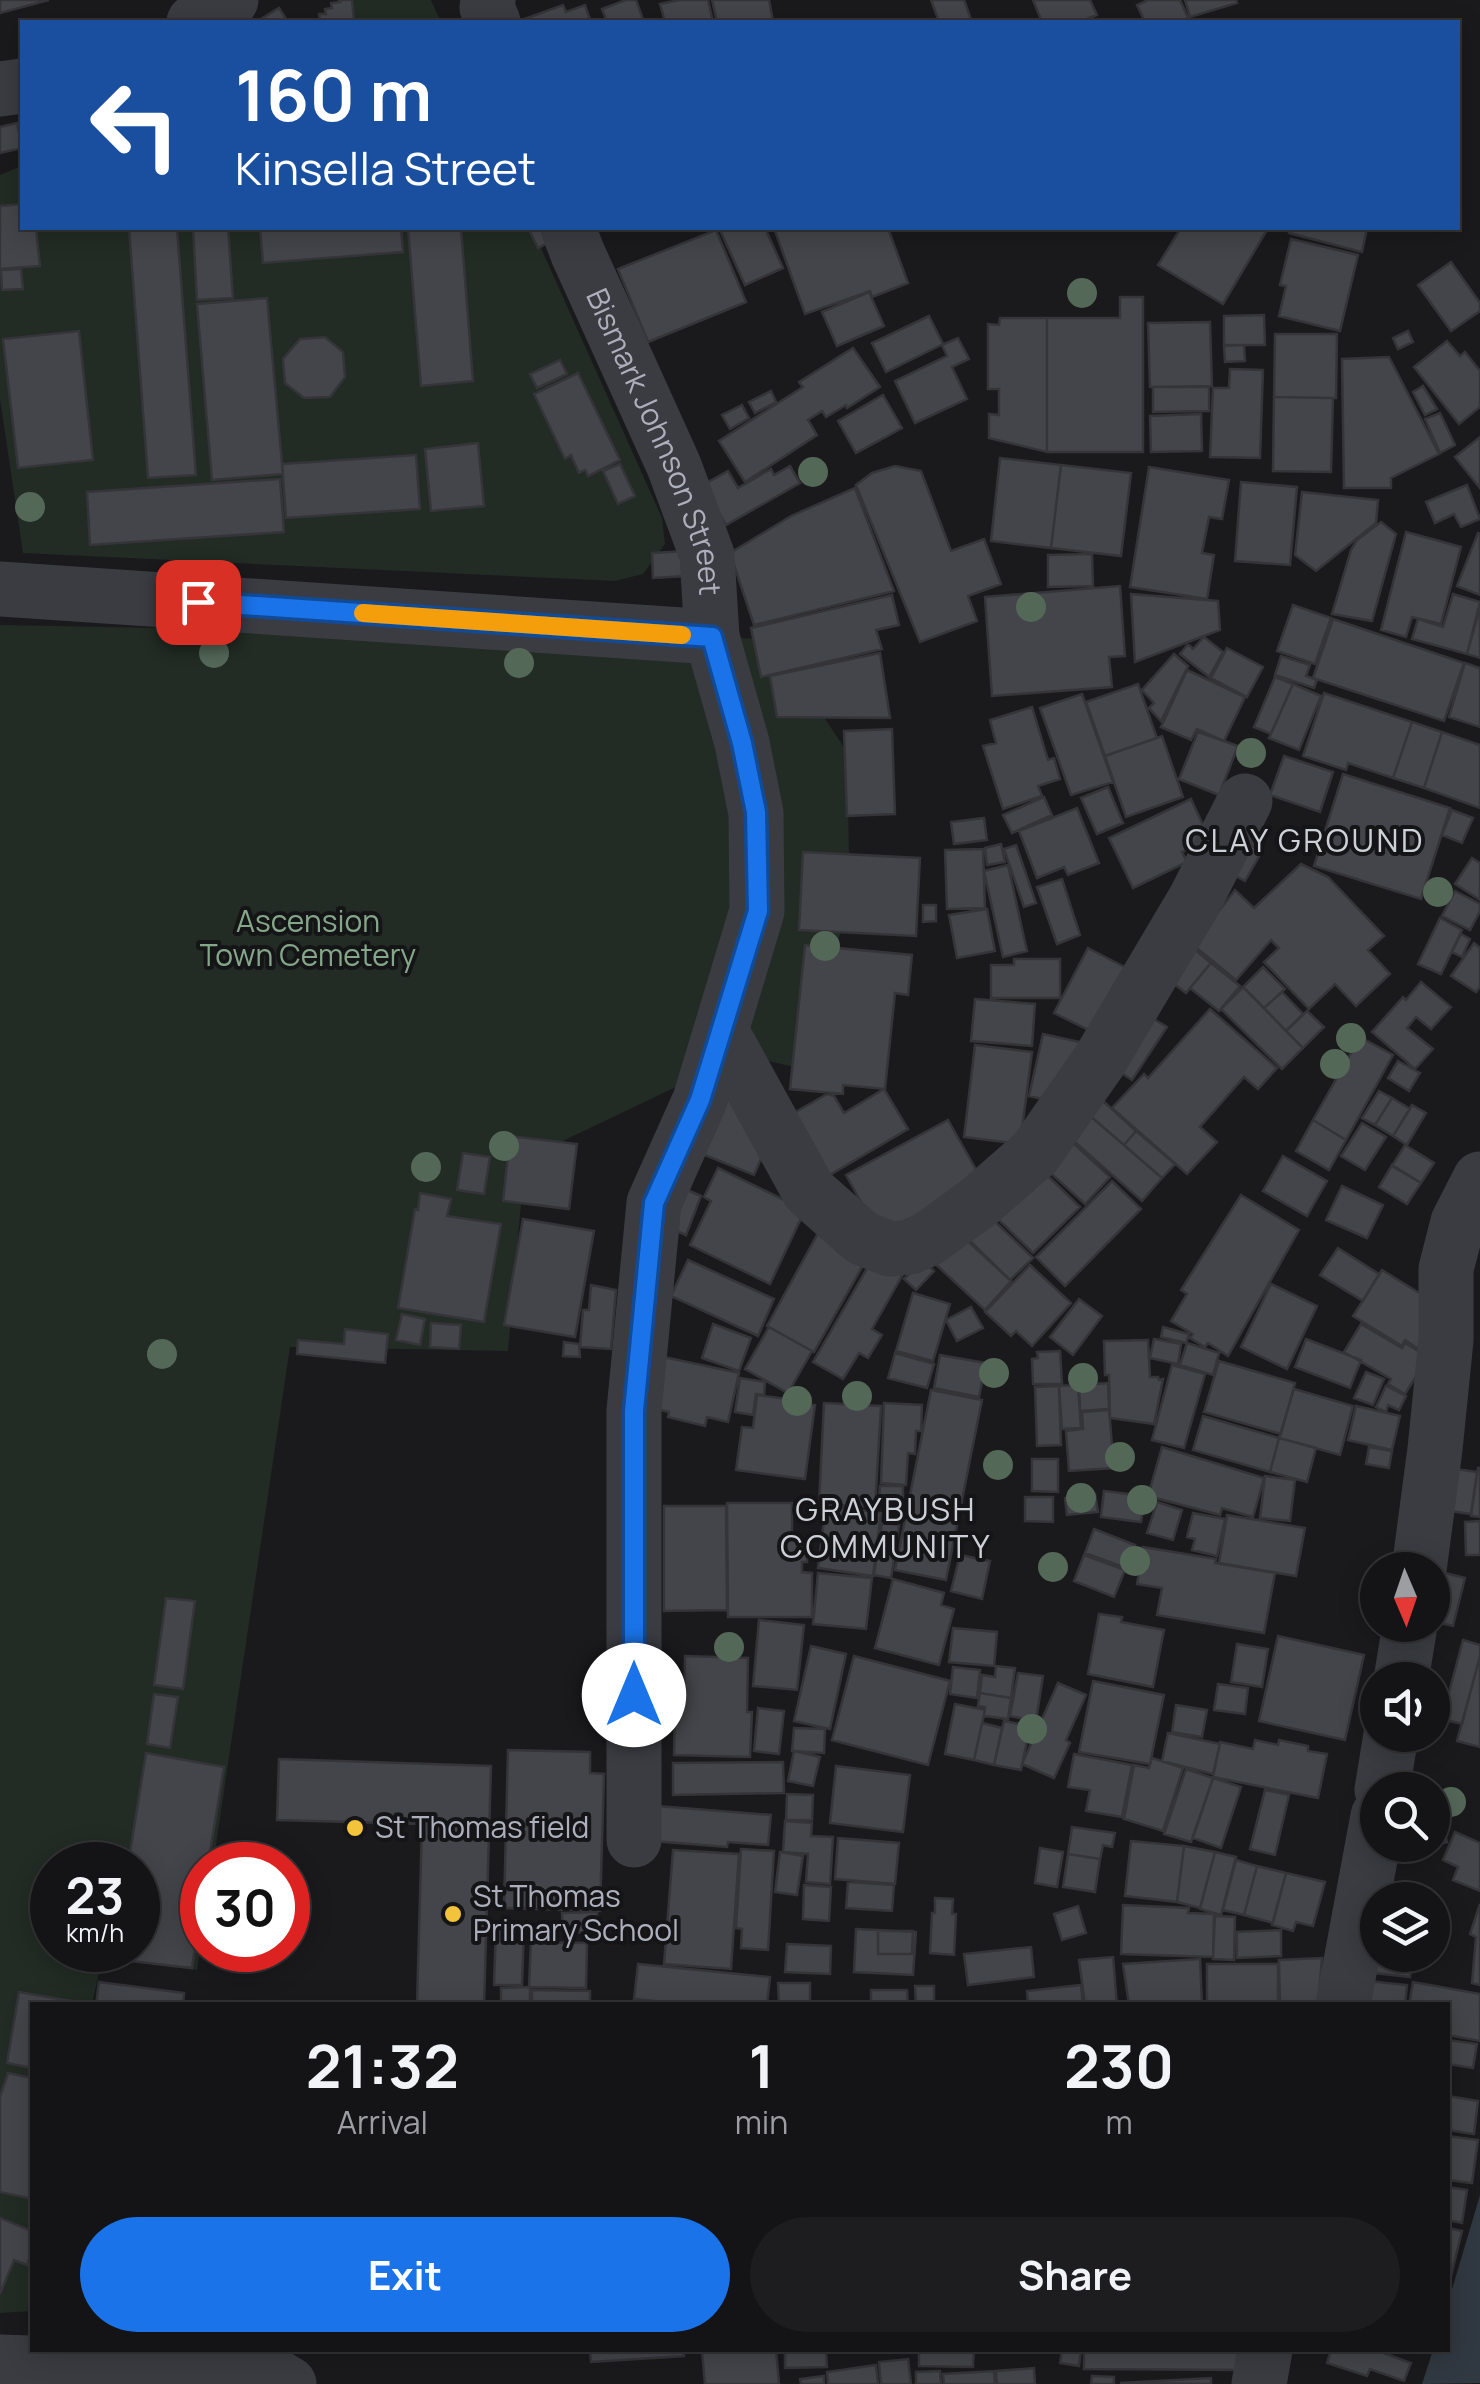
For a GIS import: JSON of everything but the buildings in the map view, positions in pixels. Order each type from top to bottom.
[{"type":"street","points":[[197,20],[231,0]]},
{"type":"street","name":"Bismark Johnson Street","points":[[569,230],[674,466],[706,555],[712,637],[742,743],[756,812],[758,911],[700,1100],[654,1203],[634,1411],[634,1840]]},
{"type":"street","points":[[0,589],[712,637]]},
{"type":"street","points":[[721,1031],[808,1191],[862,1238],[890,1249],[910,1247],[928,1239],[979,1202],[1035,1153],[1100,1060],[1196,898],[1245,801]]},
{"type":"street","points":[[1421,1552],[1446,1340],[1446,1268],[1458,1222],[1480,1179]]},
{"type":"street","points":[[1344,2002],[1369,1862]]},
{"type":"street","points":[[1259,2384],[1265,2352]]},
{"type":"street","points":[[0,2362],[122,2366],[242,2356],[289,2384]]},
{"type":"green space","points":[[349,0],[431,0],[440,20],[321,20]]},
{"type":"green space","points":[[20,167],[20,230],[533,230],[662,518],[665,544],[643,574],[615,581],[23,553],[0,399],[0,175]]},
{"type":"green space","name":"Ascension Town Cemetery","points":[[0,625],[772,639],[847,752],[850,906],[794,1067],[743,1055],[525,1159],[508,1351],[290,1347],[216,1842],[180,1842],[180,1968],[160,1965],[160,1842],[30,1842],[30,1972],[99,1972],[93,2002],[30,2002],[30,2311],[0,2313]]},
{"type":"shaded area","points":[[1480,2195],[1480,2383],[1422,2384],[1432,2352],[1450,2352],[1450,2296]]},
{"type":"slow traffic","points":[[363,613],[682,635]]},
{"type":"place","name":"St Thomas field","points":[[355,1828]]},
{"type":"place","name":"St Thomas Primary School","points":[[453,1914]]},
{"type":"district","name":"CLAY GROUND","points":[[1305,841]]},
{"type":"district","name":"GRAYBUSH COMMUNITY","points":[[886,1528]]},
{"type":"route","points":[[198,602],[712,637],[742,743],[756,812],[758,911],[700,1100],[654,1203],[634,1411],[634,1695]]}]
